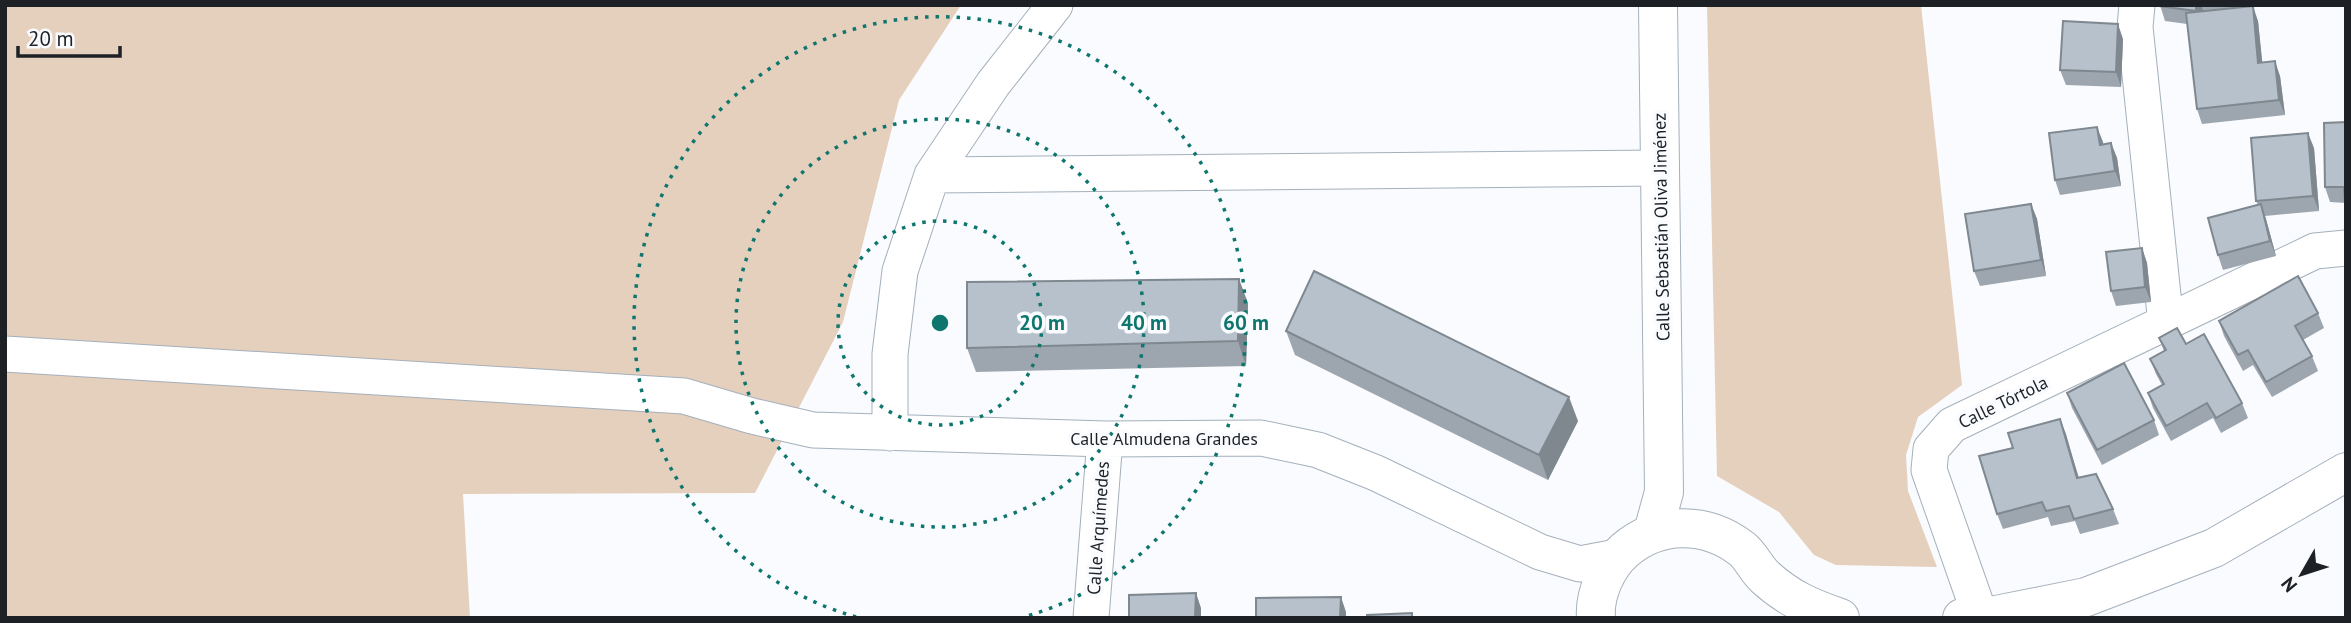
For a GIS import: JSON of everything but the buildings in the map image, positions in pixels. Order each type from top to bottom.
[{"type":"street","points":[[890,433],[890,355],[900,271],[932,175],[993,84],[1055,5]]},
{"type":"street","name":"Calle Sebastián Oliva Jiménez","points":[[1653,533],[1664,492],[1658,5]]},
{"type":"street","points":[[2137,5],[2135,27],[2166,324]]},
{"type":"street","points":[[932,175],[1660,167]]},
{"type":"street","name":"Calle Tórtola","points":[[1980,618],[1929,470],[1931,449],[1952,425],[2315,251],[2346,248]]},
{"type":"street","name":"Calle Almudena Grandes","points":[[5,354],[684,396],[813,430],[1105,439],[1261,438],[1318,450],[1376,473],[1540,552],[1580,564],[1617,557]]},
{"type":"street","name":"Calle Arquímedes","points":[[1091,618],[1105,439]]},
{"type":"street","name":"Calle Sebastián Oliva Jiménez","points":[[1664,449],[1679,492],[1711,531]]},
{"type":"street","points":[[1962,618],[2087,607],[2214,548],[2346,472]]},
{"type":"street","points":[[1595,614],[1602,582],[1617,557],[1633,543],[1653,533],[1683,527],[1711,531],[1743,549],[1764,577],[1805,606],[1840,618]]},
{"type":"street","name":"Calle Almudena Grandes","points":[[1540,552],[1577,581],[1595,614]]},
{"type":"street","points":[[1764,577],[1774,618]]},
{"type":"shaded area","points":[[5,5],[961,5],[899,100],[843,322],[755,493],[463,494],[470,618],[5,618]]},
{"type":"shaded area","points":[[1707,5],[1921,5],[1962,385],[1918,417],[1906,455],[1908,491],[1937,567],[1836,565],[1814,555],[1779,512],[1717,476]]}]
